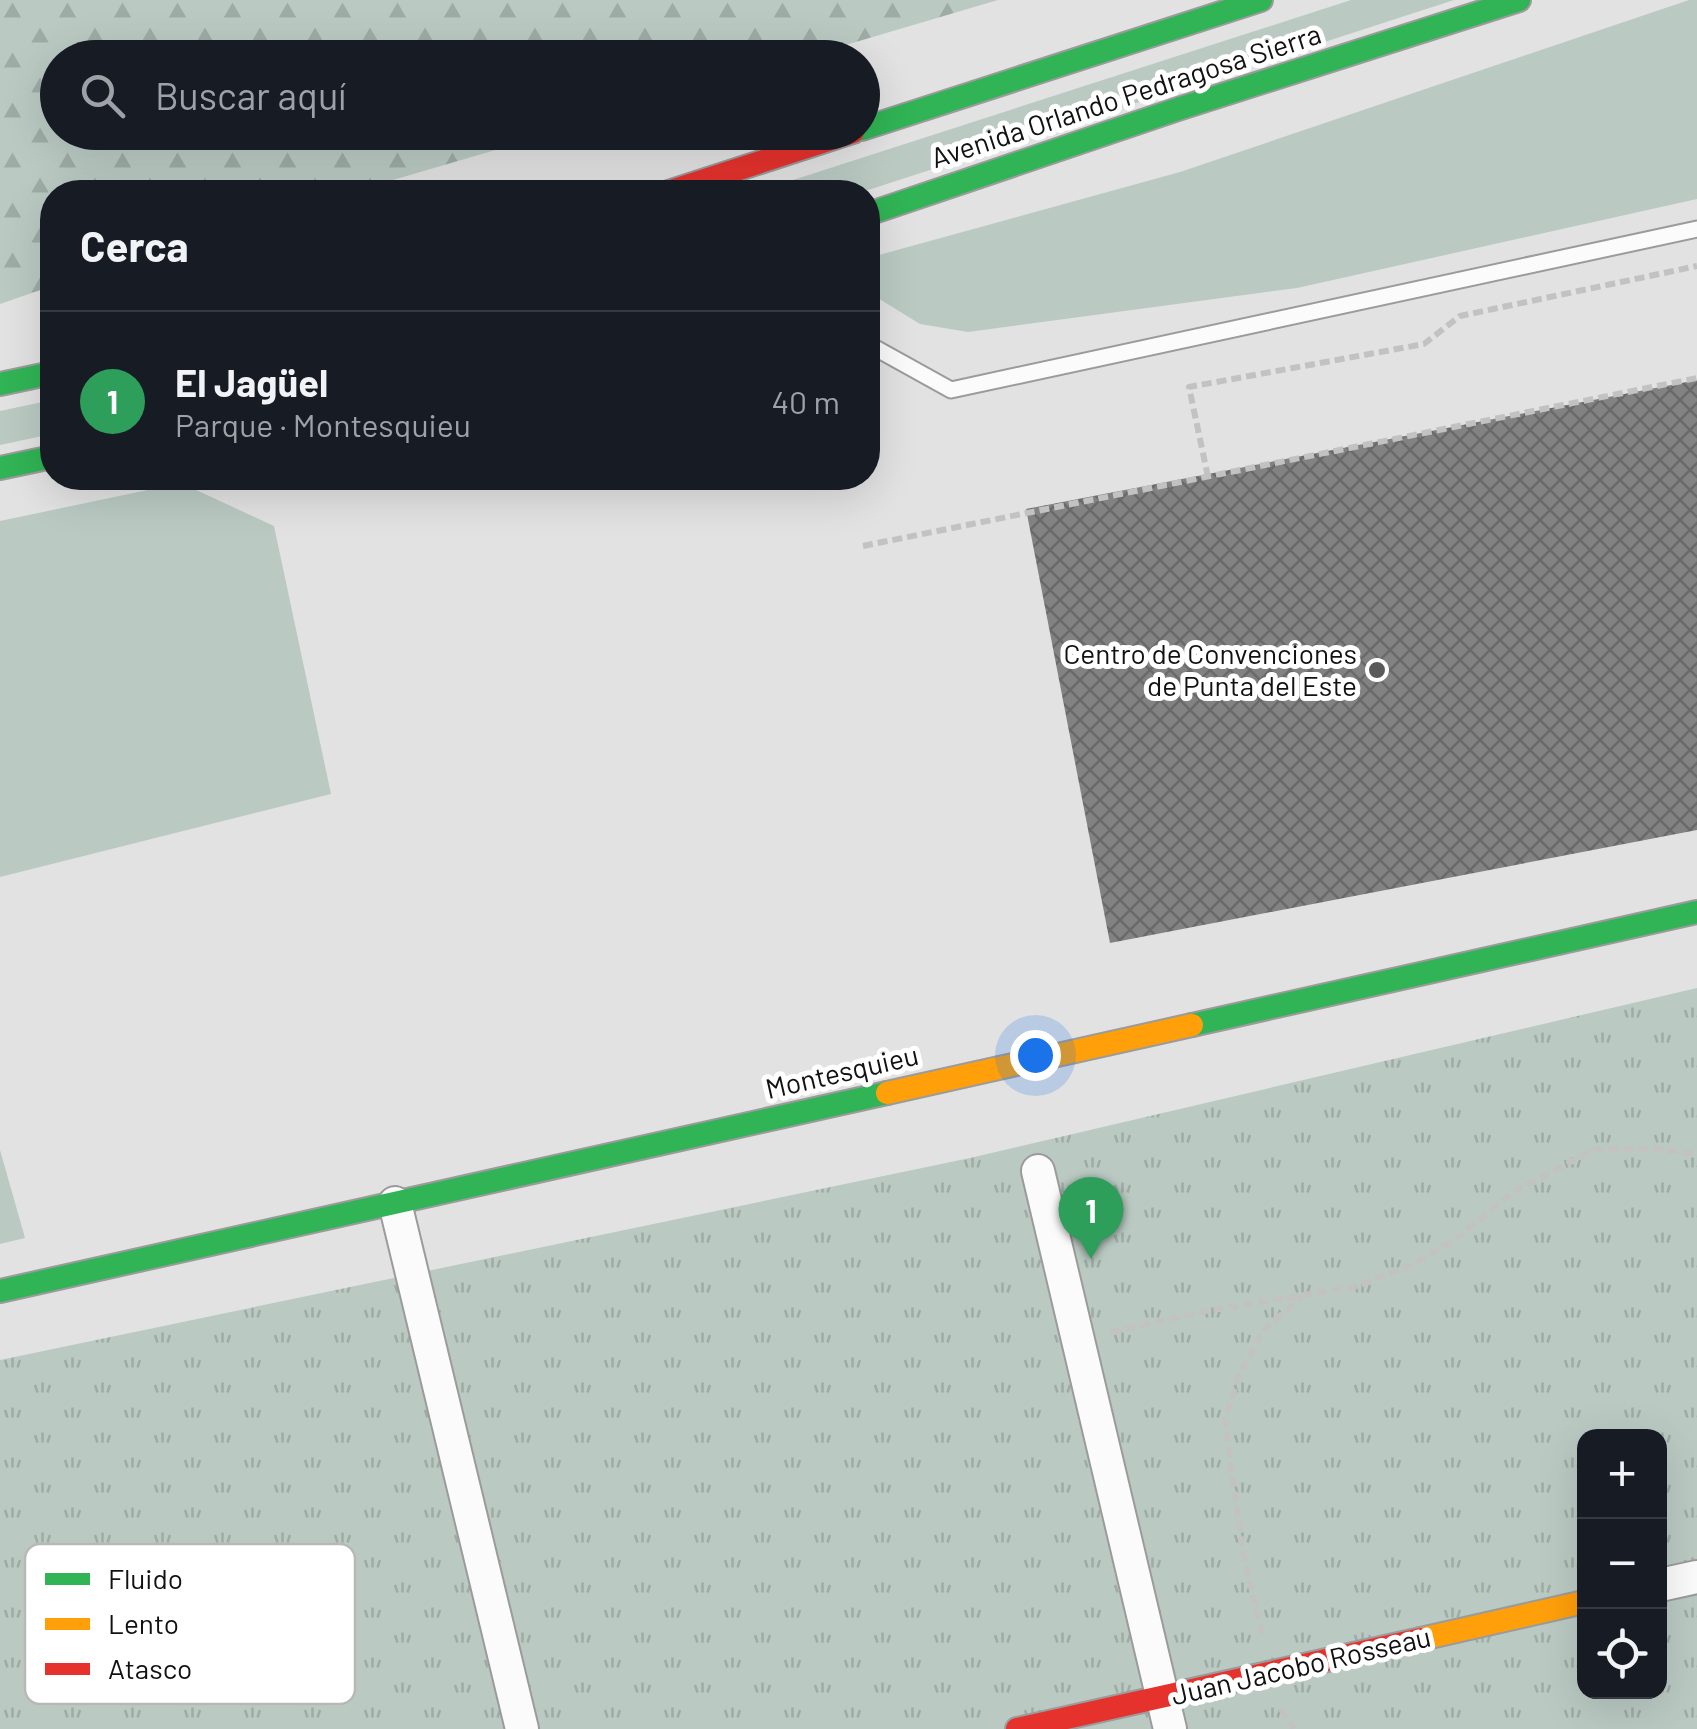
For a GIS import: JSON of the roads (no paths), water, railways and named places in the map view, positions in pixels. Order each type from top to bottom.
[{"type":"street","name":"Avenida Orlando Pedragosa Sierra","points":[[880,123],[1262,0]]},
{"type":"street","name":"Avenida Orlando Pedragosa Sierra","points":[[880,210],[1519,0]]},
{"type":"street","points":[[705,180],[798,150]]},
{"type":"street","points":[[0,384],[40,376]]},
{"type":"street","points":[[0,468],[40,460]]},
{"type":"street","name":"Montesquieu","points":[[0,1291],[1697,912]]},
{"type":"street","points":[[1038,1171],[1167,1713]]},
{"type":"street","points":[[395,1203],[522,1729]]},
{"type":"street","points":[[1667,1583],[1697,1576]]},
{"type":"street","name":"Juan Jacobo Rosseau","points":[[1017,1729],[1167,1713],[1272,1673],[1577,1604]]},
{"type":"lane","points":[[880,351],[951,390],[1697,229]]},
{"type":"place","name":"Centro de Convenciones de Punta del Este","points":[[1377,670]]},
{"type":"place","name":"El Jagüel","points":[[1091,1259]]}]
